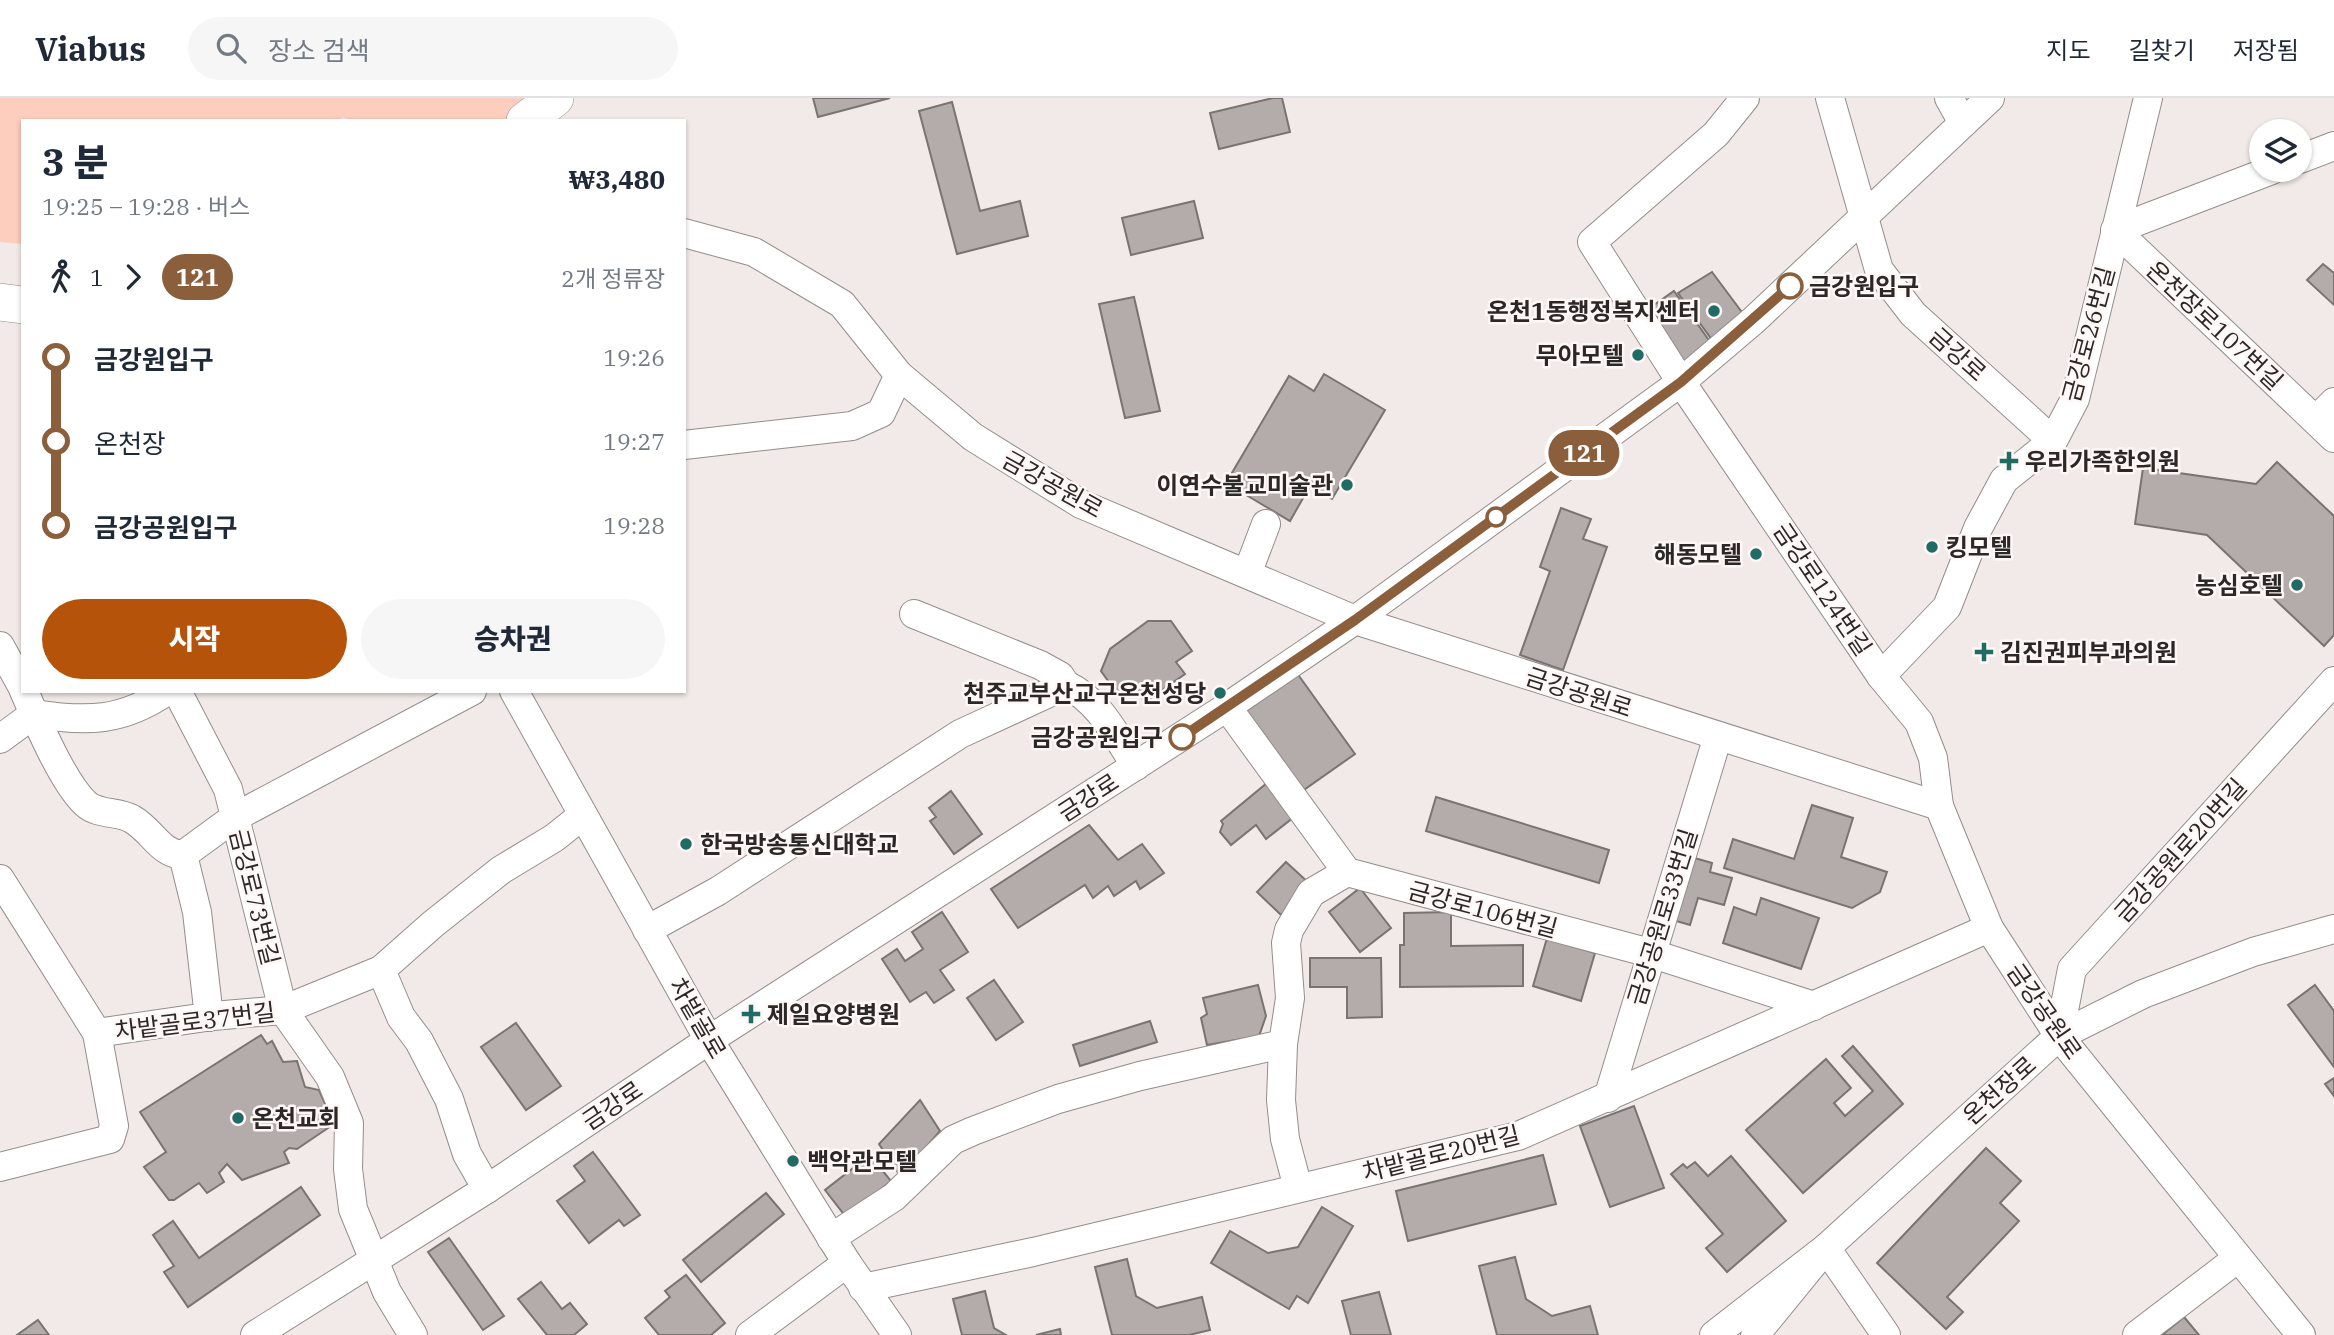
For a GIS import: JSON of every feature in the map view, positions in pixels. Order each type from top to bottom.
[{"type":"main road","points":[[528,119],[556,98]]},
{"type":"main road","points":[[0,302],[21,305]]},
{"type":"street","points":[[556,98],[565,119]]},
{"type":"street","name":"금강로124번길","points":[[1745,98],[1716,134],[1592,242],[1681,382],[1881,676],[1919,722],[1933,758],[1940,806]]},
{"type":"street","points":[[1830,98],[1863,217]]},
{"type":"street","points":[[1949,98],[1963,123]]},
{"type":"street","name":"금강로","points":[[255,1335],[487,1189],[709,1040],[1227,708],[1355,620],[1681,382],[1754,320],[1990,98]]},
{"type":"street","name":"금강로26번길","points":[[1881,676],[1947,607],[1978,528],[2004,480],[2053,441],[2075,398],[2148,98]]},
{"type":"street","points":[[2312,154],[2334,146]]},
{"type":"street","points":[[2115,230],[2249,179]]},
{"type":"street","name":"금강로","points":[[1863,217],[1879,270],[1913,314],[2053,441]]},
{"type":"street","name":"온천장로107번길","points":[[2115,230],[2328,420]]},
{"type":"street","name":"금강공원로","points":[[686,234],[754,252],[842,304],[899,375],[973,437],[1081,504],[1355,620],[1940,806],[1989,928],[2059,1035],[2301,1335]]},
{"type":"street","points":[[686,445],[852,426],[881,413],[899,375]]},
{"type":"street","points":[[1247,574],[1266,524]]},
{"type":"street","points":[[914,614],[1040,665],[1060,676],[1066,685],[1081,692],[1100,712],[1136,766]]},
{"type":"street","points":[[0,646],[21,686]]},
{"type":"street","name":"금강공원로20번길","points":[[2059,1035],[2072,969],[2334,681]]},
{"type":"street","points":[[647,930],[718,891],[960,734],[1066,685]]},
{"type":"street","points":[[27,698],[70,720],[104,719],[142,708],[164,693]]},
{"type":"street","name":"금강로73번길","points":[[178,693],[228,789],[284,1010],[330,1077],[349,1123],[348,1169],[353,1209],[387,1292],[410,1334]]},
{"type":"street","points":[[183,855],[235,817],[468,693]]},
{"type":"street","name":"차밭골로","points":[[515,693],[709,1040],[831,1238],[897,1335]]},
{"type":"street","points":[[0,739],[27,698]]},
{"type":"street","points":[[27,698],[66,774],[87,805],[131,818],[165,849],[183,855]]},
{"type":"street","points":[[1227,708],[1347,872],[1311,893],[1289,930],[1286,943],[1290,998],[1283,1044],[1282,1100],[1285,1139],[1298,1188]]},
{"type":"street","name":"금강공원로33번길","points":[[1608,1098],[1718,736]]},
{"type":"street","name":"차밭골로37번길","points":[[0,879],[8,909],[97,1033],[209,1017],[284,1010],[382,970],[433,924],[501,870],[554,838],[583,815]]},
{"type":"street","points":[[183,855],[197,912],[209,1017]]},
{"type":"street","name":"금강로106번길","points":[[1347,872],[1650,953],[1814,1006]]},
{"type":"street","name":"차밭골로20번길","points":[[863,1288],[1033,1252],[1518,1136],[1989,928]]},
{"type":"street","name":"온천장로","points":[[1714,1335],[1826,1248],[2059,1035],[2143,994],[2192,975],[2253,952],[2334,929]]},
{"type":"street","points":[[382,970],[401,1017],[419,1041],[449,1099],[467,1154],[487,1189]]},
{"type":"street","points":[[0,1167],[110,1139],[114,1126],[97,1033]]},
{"type":"street","points":[[831,1238],[894,1197],[953,1140],[973,1131],[1059,1099],[1140,1076],[1283,1044]]},
{"type":"street","points":[[1755,1335],[1826,1248],[1886,1335]]},
{"type":"street","points":[[2137,1335],[2238,1258]]},
{"type":"street","points":[[750,1335],[847,1262]]},
{"type":"shaded area","points":[[0,98],[553,98],[518,119],[21,119],[21,244],[0,242]]},
{"type":"building","points":[[813,98],[890,98],[818,117]]},
{"type":"building","points":[[1282,98],[1290,132],[1219,149],[1210,113]]},
{"type":"building","points":[[952,102],[980,211],[1020,201],[1028,236],[957,254],[919,111]]},
{"type":"building","points":[[1194,201],[1203,238],[1131,255],[1122,218]]},
{"type":"building","points":[[2323,264],[2334,273],[2334,305],[2307,280]]},
{"type":"building","points":[[1712,272],[1747,319],[1715,344],[1678,293]]},
{"type":"building","points":[[1674,291],[1713,346],[1682,368],[1644,312]]},
{"type":"building","points":[[1134,297],[1160,411],[1125,418],[1099,304]]},
{"type":"building","points":[[1324,374],[1385,410],[1332,499],[1310,486],[1290,521],[1226,483],[1289,376],[1314,391]]},
{"type":"building","name":"농심호텔","points":[[2277,462],[2334,516],[2334,635],[2324,646],[2207,535],[2135,524],[2143,468],[2256,484]]},
{"type":"building","points":[[1561,508],[1591,519],[1583,539],[1607,547],[1563,670],[1520,655],[1550,571],[1540,567]]},
{"type":"building","points":[[1148,621],[1171,621],[1192,651],[1176,662],[1185,674],[1145,702],[1136,689],[1121,699],[1101,671],[1110,649]]},
{"type":"building","points":[[1294,669],[1355,754],[1298,794],[1237,709]]},
{"type":"building","points":[[1267,783],[1294,817],[1266,839],[1256,825],[1231,845],[1220,832],[1223,824],[1221,821]]},
{"type":"building","points":[[951,791],[982,834],[954,854],[930,821],[936,817],[929,808]]},
{"type":"building","points":[[1436,797],[1609,850],[1599,883],[1426,831]]},
{"type":"building","points":[[1812,805],[1853,818],[1841,857],[1887,872],[1880,892],[1852,908],[1724,868],[1733,839],[1794,859]]},
{"type":"building","points":[[1089,825],[1118,860],[1142,844],[1164,873],[1140,889],[1136,881],[1114,896],[1108,886],[1093,898],[1085,885],[1018,928],[991,889]]},
{"type":"building","points":[[1691,857],[1712,863],[1710,872],[1732,878],[1724,905],[1698,898],[1690,925],[1673,920]]},
{"type":"building","points":[[1286,862],[1310,884],[1281,915],[1257,892]]},
{"type":"building","points":[[1360,888],[1391,928],[1360,952],[1329,912]]},
{"type":"building","points":[[1761,898],[1819,918],[1801,969],[1723,943],[1734,907],[1756,915]]},
{"type":"building","points":[[942,912],[968,952],[940,970],[954,990],[934,1003],[926,992],[910,1002],[882,959],[897,949],[905,961],[923,949],[912,932]]},
{"type":"building","points":[[1451,912],[1451,946],[1523,945],[1523,986],[1400,987],[1400,945],[1404,945],[1404,913]]},
{"type":"building","points":[[1547,938],[1595,953],[1581,1001],[1533,986]]},
{"type":"building","points":[[1310,958],[1381,958],[1382,1017],[1347,1018],[1347,987],[1310,987]]},
{"type":"building","points":[[994,980],[1023,1022],[996,1040],[967,998]]},
{"type":"building","points":[[1258,985],[1266,1016],[1259,1036],[1207,1045],[1201,1018],[1207,1014],[1203,998]]},
{"type":"building","points":[[2315,985],[2334,1011],[2334,1067],[2288,1005]]},
{"type":"building","points":[[1150,1021],[1157,1042],[1080,1066],[1073,1045]]},
{"type":"building","points":[[516,1023],[561,1086],[526,1110],[481,1047]]},
{"type":"building","name":"온천교회","points":[[261,1035],[267,1044],[272,1041],[283,1062],[297,1061],[305,1087],[319,1090],[334,1124],[297,1149],[289,1148],[284,1152],[289,1163],[242,1180],[227,1164],[219,1173],[224,1182],[207,1193],[199,1183],[174,1200],[169,1200],[144,1167],[166,1152],[140,1112]]},
{"type":"building","points":[[1853,1046],[1903,1104],[1803,1193],[1746,1130],[1826,1059],[1851,1088],[1834,1103],[1845,1116],[1873,1091],[1842,1056]]},
{"type":"building","points":[[2334,1078],[2334,1096],[2325,1084]]},
{"type":"building","points":[[920,1100],[940,1131],[901,1177],[879,1144]]},
{"type":"building","points":[[1634,1106],[1664,1188],[1610,1207],[1580,1126]]},
{"type":"building","points":[[1986,1148],[2021,1181],[2000,1203],[2019,1221],[1947,1297],[1963,1312],[1946,1329],[1877,1263]]},
{"type":"building","points":[[593,1152],[640,1215],[624,1226],[619,1220],[589,1243],[557,1201],[585,1181],[574,1166]]},
{"type":"building","points":[[870,1155],[891,1181],[846,1217],[825,1190]]},
{"type":"building","points":[[1543,1155],[1556,1204],[1408,1241],[1396,1191]]},
{"type":"building","points":[[1731,1156],[1786,1221],[1727,1272],[1706,1248],[1723,1234],[1671,1174],[1683,1164],[1687,1168],[1695,1162],[1708,1176]]},
{"type":"building","points":[[301,1187],[320,1215],[188,1307],[164,1272],[174,1266],[153,1235],[173,1221],[199,1258]]},
{"type":"building","points":[[766,1193],[784,1214],[701,1282],[683,1260]]},
{"type":"building","points":[[1322,1207],[1353,1226],[1308,1303],[1297,1296],[1289,1309],[1211,1263],[1230,1231],[1268,1253],[1298,1247]]},
{"type":"building","points":[[449,1238],[504,1316],[483,1330],[428,1252]]},
{"type":"building","points":[[1515,1257],[1526,1299],[1552,1316],[1590,1306],[1598,1335],[1497,1335],[1479,1266]]},
{"type":"building","points":[[1127,1259],[1136,1296],[1157,1308],[1202,1297],[1210,1330],[1189,1335],[1112,1335],[1095,1267]]},
{"type":"building","points":[[686,1275],[725,1323],[711,1335],[659,1335],[645,1318],[670,1297],[665,1291]]},
{"type":"building","points":[[541,1282],[562,1309],[570,1303],[587,1324],[574,1335],[547,1335],[518,1299]]},
{"type":"building","points":[[985,1291],[994,1328],[1006,1335],[962,1335],[953,1299]]},
{"type":"building","points":[[1379,1292],[1391,1335],[1351,1335],[1342,1301]]},
{"type":"building","points":[[2184,1317],[2199,1335],[2162,1335]]},
{"type":"building","points":[[38,1320],[49,1335],[17,1335]]},
{"type":"building","points":[[1060,1329],[1061,1335],[1036,1335]]},
{"type":"bus line","name":"121","points":[[1182,737],[1355,620],[1681,382],[1790,286]]},
{"type":"place","name":"금강원입구","points":[[1790,286]]},
{"type":"place","name":"온천1동행정복지센터","points":[[1714,311]]},
{"type":"place","name":"무아모텔","points":[[1638,355]]},
{"type":"place","name":"우리가족한의원","points":[[2009,461]]},
{"type":"place","name":"이연수불교미술관","points":[[1347,485]]},
{"type":"place","name":"킹모텔","points":[[1932,547]]},
{"type":"place","name":"해동모텔","points":[[1756,554]]},
{"type":"place","name":"농심호텔","points":[[2297,585]]},
{"type":"place","name":"김진권피부과의원","points":[[1984,652]]},
{"type":"place","name":"천주교부산교구온천성당","points":[[1220,693]]},
{"type":"place","name":"금강공원입구","points":[[1182,737]]},
{"type":"place","name":"한국방송통신대학교","points":[[686,844]]},
{"type":"place","name":"제일요양병원","points":[[751,1014]]},
{"type":"place","name":"온천교회","points":[[238,1118]]},
{"type":"place","name":"백악관모텔","points":[[793,1161]]}]
